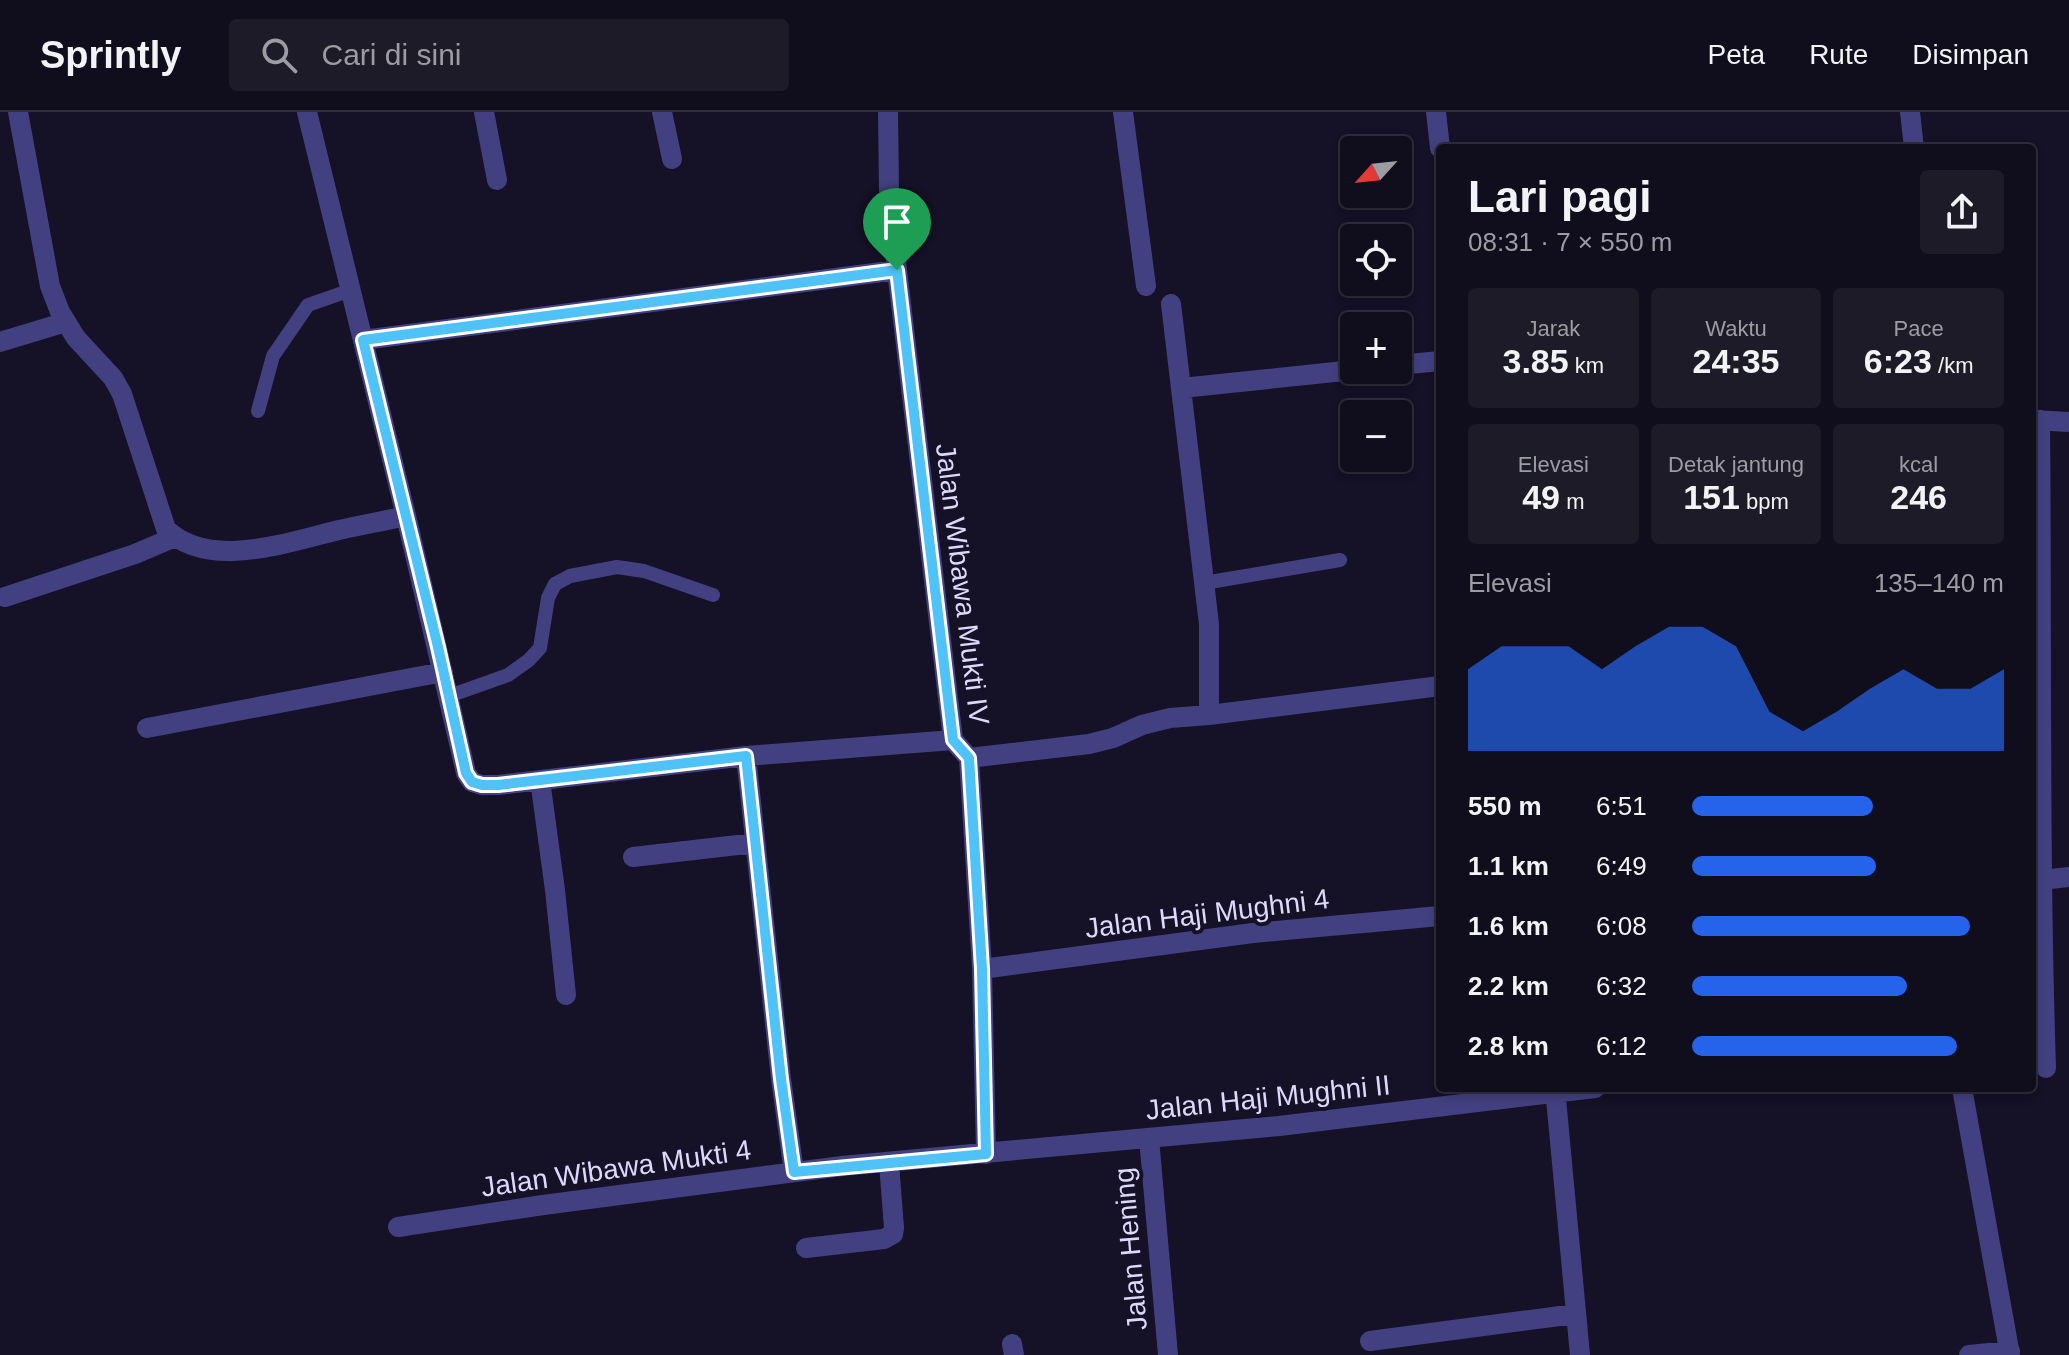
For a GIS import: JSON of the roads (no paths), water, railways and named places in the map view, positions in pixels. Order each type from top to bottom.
[{"type":"street","points":[[18,112],[50,286],[60,312],[76,338],[113,378],[122,394],[166,529],[192,546],[229,551],[284,545],[406,516]]},
{"type":"street","points":[[307,112],[466,773],[472,782],[498,785],[746,756],[953,740]]},
{"type":"street","points":[[484,112],[497,180]]},
{"type":"street","points":[[662,112],[672,159]]},
{"type":"street","name":"Jalan Wibawa Mukti IV","points":[[888,112],[889,190],[897,270],[953,740],[969,758],[982,969],[986,1154]]},
{"type":"street","points":[[1123,112],[1146,286]]},
{"type":"street","points":[[1436,112],[1440,144]]},
{"type":"street","points":[[1910,112],[1914,144]]},
{"type":"street","points":[[363,340],[897,270]]},
{"type":"street","points":[[1171,304],[1209,624],[1209,715]]},
{"type":"street","points":[[0,342],[66,322]]},
{"type":"street","points":[[1412,364],[1436,361]]},
{"type":"street","points":[[1182,388],[1340,371]]},
{"type":"street","points":[[2046,1068],[2036,880],[2042,666],[2036,420],[2069,422]]},
{"type":"street","points":[[5,597],[135,554],[175,537]]},
{"type":"street","points":[[147,728],[443,672]]},
{"type":"street","points":[[969,758],[1089,744],[1170,718],[1436,687]]},
{"type":"street","points":[[746,756],[794,1172]]},
{"type":"street","points":[[540,780],[566,995]]},
{"type":"street","points":[[633,857],[755,843]]},
{"type":"street","points":[[2036,880],[2069,877]]},
{"type":"street","name":"Jalan Haji Mughni 4","points":[[982,969],[1253,933],[1436,916]]},
{"type":"street","name":"Jalan Haji Mughni II","points":[[986,1154],[1279,1126],[1540,1092]]},
{"type":"street","points":[[1555,1092],[1580,1355]]},
{"type":"street","points":[[1963,1092],[2010,1353],[1969,1355]]},
{"type":"street","name":"Jalan Hening","points":[[1149,1138],[1168,1355]]},
{"type":"street","name":"Jalan Wibawa Mukti 4","points":[[398,1227],[794,1172],[986,1154]]},
{"type":"street","points":[[806,1248],[884,1239],[893,1234],[889,1163]]},
{"type":"street","points":[[1370,1341],[1575,1314]]},
{"type":"lane","points":[[258,411],[273,356],[308,305],[351,290]]},
{"type":"lane","points":[[1204,583],[1340,560]]},
{"type":"lane","points":[[449,696],[508,675],[529,660],[540,648],[548,598],[555,584],[570,576],[617,567],[644,571],[713,595]]}]
